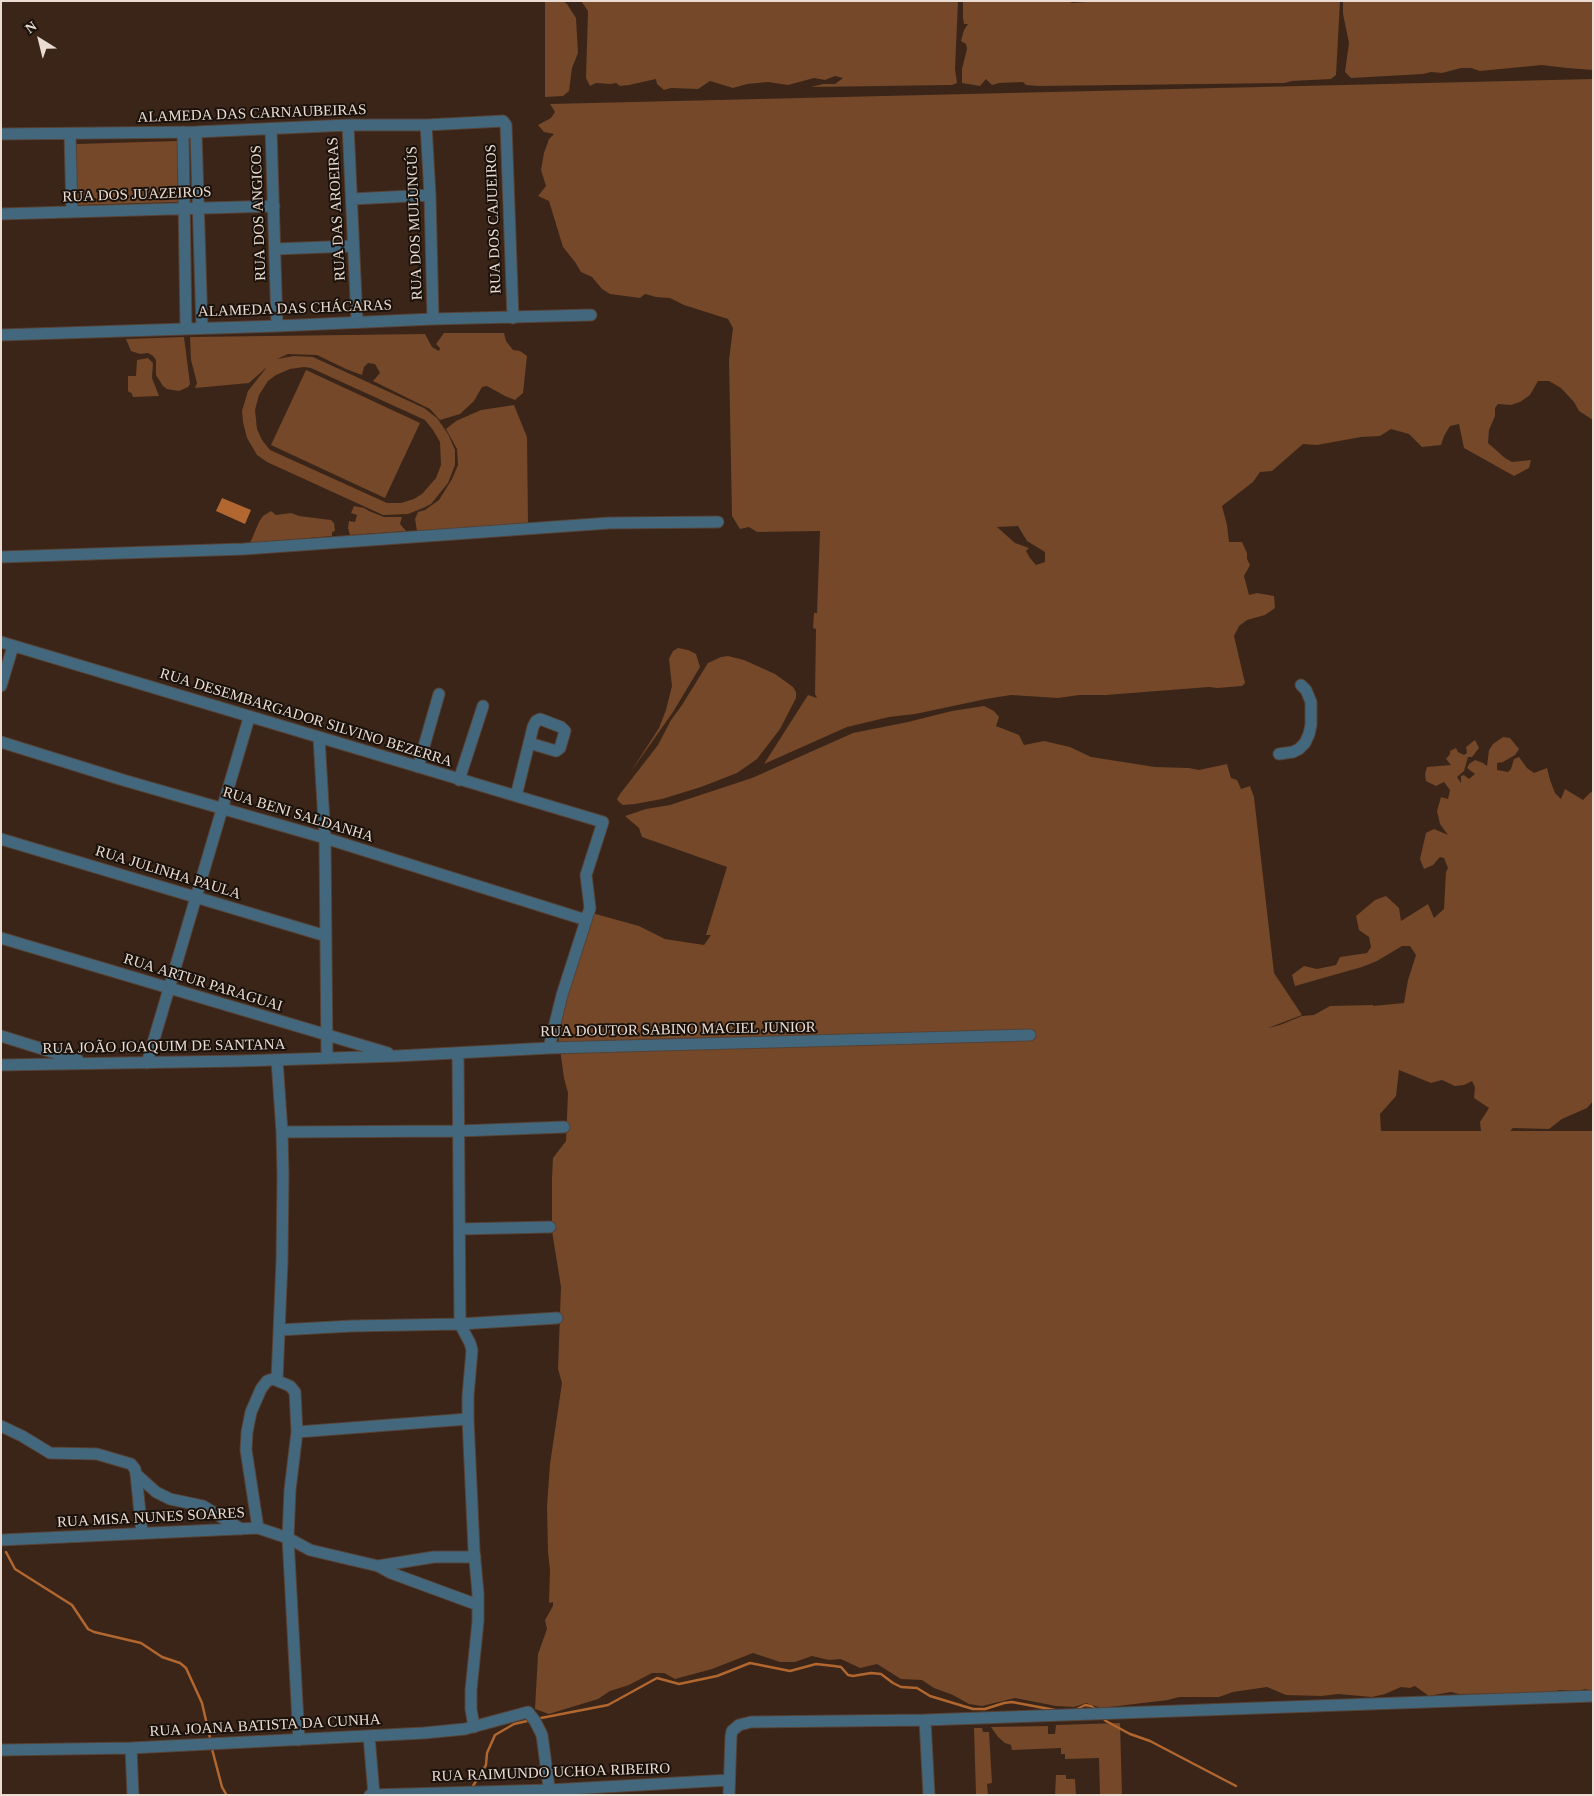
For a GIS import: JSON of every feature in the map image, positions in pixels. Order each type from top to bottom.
[{"type":"street","name":"ALAMEDA DAS CARNAUBEIRAS","points":[[1,134],[70,135],[196,132],[503,121]]},
{"type":"street","name":"RUA DOS CAJUEIROS","points":[[503,121],[506,125],[513,318]]},
{"type":"street","name":"RUA DOS MULUNGÚS","points":[[426,125],[433,319]]},
{"type":"street","name":"RUA DAS AROEIRAS","points":[[348,126],[357,322]]},
{"type":"street","name":"RUA DOS ANGICOS","points":[[271,129],[278,326]]},
{"type":"street","points":[[183,132],[186,329]]},
{"type":"street","points":[[196,132],[202,328]]},
{"type":"street","points":[[70,135],[72,212]]},
{"type":"street","points":[[352,199],[430,195]]},
{"type":"street","name":"RUA DOS JUAZEIROS","points":[[1,214],[274,206]]},
{"type":"street","points":[[275,249],[353,246]]},
{"type":"street","name":"ALAMEDA DAS CHÁCARAS","points":[[1,335],[591,315]]},
{"type":"street","points":[[1,557],[244,549],[609,523],[718,522]]},
{"type":"street","points":[[1,686],[7,644]]},
{"type":"street","name":"RUA DESEMBARGADOR SILVINO BEZERRA","points":[[7,644],[249,718],[603,822],[586,875],[590,908],[586,920]]},
{"type":"street","points":[[1279,754],[1299,749],[1309,734],[1311,702],[1306,690],[1301,685]]},
{"type":"street","points":[[418,767],[439,694]]},
{"type":"street","points":[[459,780],[483,706]]},
{"type":"street","points":[[147,1063],[249,718]]},
{"type":"street","points":[[319,738],[325,838],[327,1058]]},
{"type":"street","name":"RUA BENI SALDANHA","points":[[1,742],[123,780],[325,838],[586,920]]},
{"type":"street","points":[[516,796],[529,744]]},
{"type":"street","name":"RUA JULINHA PAULA","points":[[1,839],[326,936]]},
{"type":"street","points":[[549,1048],[562,995],[586,920]]},
{"type":"street","name":"RUA ARTUR PARAGUAI","points":[[1,938],[397,1056]]},
{"type":"street","name":"RUA DOUTOR SABINO MACIEL JUNIOR","points":[[327,1058],[549,1048],[1030,1035]]},
{"type":"street","points":[[1,1036],[89,1064]]},
{"type":"street","points":[[458,1053],[460,1324],[472,1350],[468,1420],[478,1604],[471,1690],[471,1709],[474,1726]]},
{"type":"street","name":"RUA JOÃO JOAQUIM DE SANTANA","points":[[1,1065],[327,1058]]},
{"type":"street","points":[[277,1060],[282,1132],[282,1261],[277,1380]]},
{"type":"street","points":[[282,1132],[459,1131],[564,1126]]},
{"type":"street","points":[[460,1229],[550,1226]]},
{"type":"street","points":[[279,1330],[352,1326],[460,1324],[557,1318]]},
{"type":"street","points":[[258,1528],[246,1450],[247,1432],[251,1412],[264,1384],[267,1380],[277,1380],[290,1386],[295,1392],[297,1432],[290,1490],[288,1538],[299,1740]]},
{"type":"street","points":[[297,1432],[468,1420]]},
{"type":"street","points":[[1,1426],[22,1436],[50,1454],[97,1454],[131,1464],[135,1468],[136,1474],[142,1533]]},
{"type":"street","points":[[136,1474],[156,1492],[170,1499],[203,1506],[241,1529]]},
{"type":"street","name":"RUA MISA NUNES SOARES","points":[[1,1540],[258,1528],[288,1538],[310,1550],[378,1566],[434,1557],[474,1557]]},
{"type":"street","points":[[378,1566],[391,1573],[478,1604]]},
{"type":"street","points":[[729,1795],[730,1736],[732,1731],[739,1725],[751,1722],[925,1720],[1593,1696]]},
{"type":"street","name":"RUA JOANA BATISTA DA CUNHA","points":[[1,1750],[131,1748],[454,1731],[528,1712],[542,1735],[550,1793]]},
{"type":"street","points":[[925,1720],[929,1795]]},
{"type":"street","points":[[369,1736],[373,1795]]},
{"type":"street","points":[[131,1748],[133,1795]]},
{"type":"street","name":"RUA RAIMUNDO UCHOA RIBEIRO","points":[[373,1795],[550,1793],[729,1780]]},
{"type":"shaded area","points":[[545,1],[563,1],[576,18],[578,53],[572,68],[569,91],[563,96],[545,97]]},
{"type":"shaded area","points":[[581,1],[958,1],[955,69],[957,83],[952,85],[811,87],[835,84],[843,78],[835,76],[825,80],[814,78],[788,85],[768,82],[747,84],[733,88],[710,81],[698,89],[671,88],[664,90],[657,84],[656,79],[620,86],[616,83],[596,83],[590,86],[586,78],[588,11]]},
{"type":"shaded area","points":[[963,1],[1068,1],[1072,3],[1100,1],[1340,1],[1336,75],[1331,79],[1284,83],[1039,86],[1026,85],[1023,82],[992,85],[986,79],[980,86],[962,83],[962,69],[967,49],[966,44],[961,41],[968,24],[964,24]]},
{"type":"shaded area","points":[[1343,1],[1593,1],[1593,70],[1542,65],[1480,71],[1471,68],[1461,68],[1442,73],[1431,72],[1351,78],[1345,72],[1349,43],[1343,14]]},
{"type":"shaded area","points":[[1593,79],[1593,420],[1579,411],[1574,402],[1561,388],[1549,381],[1538,381],[1530,395],[1520,402],[1511,405],[1498,404],[1495,408],[1495,416],[1489,430],[1488,443],[1505,458],[1512,462],[1531,460],[1529,468],[1514,476],[1464,448],[1459,424],[1450,426],[1441,445],[1422,447],[1409,434],[1391,429],[1380,436],[1361,437],[1317,445],[1303,444],[1272,471],[1260,472],[1253,482],[1222,506],[1229,542],[1242,542],[1247,553],[1250,565],[1244,576],[1249,595],[1257,593],[1274,596],[1275,608],[1265,615],[1247,620],[1239,626],[1234,636],[1245,683],[1242,686],[1079,695],[1058,698],[1011,695],[986,699],[915,714],[889,717],[847,727],[764,764],[808,695],[817,698],[815,694],[816,629],[813,628],[814,613],[817,613],[820,531],[757,532],[749,527],[740,529],[732,516],[729,360],[733,328],[728,319],[684,305],[670,298],[645,294],[640,298],[610,294],[602,289],[592,277],[581,272],[563,247],[549,201],[538,196],[546,186],[541,170],[549,139],[554,134],[544,132],[538,125],[551,118],[555,112],[550,104]],"holes":[[[1018,526],[1027,541],[1045,552],[1045,562],[1036,565],[1026,551],[1029,548],[1015,543],[997,527]]]},
{"type":"shaded area","points":[[177,141],[178,202],[77,205],[76,144]]},
{"type":"shaded area","points":[[444,333],[504,333],[506,341],[513,350],[520,351],[527,356],[523,393],[515,400],[487,386],[482,387],[474,401],[460,414],[440,420],[430,409],[373,381],[380,373],[375,364],[368,363],[364,367],[362,375],[317,355],[288,354],[277,359],[294,356],[313,357],[424,408],[437,418],[448,434],[455,450],[455,465],[448,483],[431,504],[423,508],[408,514],[383,515],[267,462],[257,455],[247,438],[242,411],[248,391],[267,367],[249,383],[195,388],[197,383],[191,360],[190,337],[425,334],[432,347],[439,351],[440,348],[436,344]],"holes":[[[311,368],[425,420],[440,442],[441,465],[436,478],[422,494],[401,503],[387,503],[270,450],[262,440],[257,429],[255,410],[259,395],[268,381],[276,375],[290,369]]]},
{"type":"shaded area","points":[[184,337],[190,384],[179,391],[167,389],[163,386],[156,375],[156,360],[153,356],[148,353],[140,354],[131,351],[126,339]]},
{"type":"shaded area","points":[[148,358],[153,363],[152,378],[159,396],[133,397],[131,392],[128,391],[128,376],[136,376],[137,360]]},
{"type":"shaded area","points":[[306,370],[420,423],[385,498],[271,445]]},
{"type":"shaded area","points":[[514,405],[527,437],[528,523],[417,531],[415,519],[418,512],[425,510],[439,500],[458,465],[457,449],[446,429],[456,421],[481,410]]},
{"type":"shaded area","points":[[222,498],[251,510],[245,524],[216,511]]},
{"type":"shaded area","points":[[354,506],[364,508],[384,517],[402,517],[400,524],[406,531],[350,535],[349,521],[355,522],[357,515],[351,513]]},
{"type":"shaded area","points":[[271,511],[276,515],[291,513],[299,516],[331,520],[334,523],[335,531],[332,532],[332,536],[250,543],[259,522],[263,516]]},
{"type":"shaded area","points":[[678,648],[696,654],[700,667],[673,712],[630,773],[659,728],[666,710],[672,686],[669,659],[673,651]]},
{"type":"shaded area","points":[[728,656],[744,660],[775,674],[793,687],[796,692],[796,698],[780,729],[757,759],[737,773],[662,799],[623,805],[617,799],[658,745],[671,720],[708,663]]},
{"type":"shaded area","points":[[984,706],[994,711],[999,717],[996,726],[1019,735],[1024,745],[1044,741],[1070,747],[1091,757],[1155,767],[1199,770],[1227,764],[1231,778],[1237,780],[1241,789],[1250,786],[1254,797],[1274,973],[1302,1015],[1268,1028],[1302,1016],[1314,1015],[1330,1006],[1373,1006],[1404,1003],[1408,980],[1416,955],[1410,946],[1402,946],[1377,961],[1362,967],[1295,986],[1292,975],[1304,966],[1317,969],[1336,965],[1340,957],[1367,953],[1371,947],[1369,937],[1359,930],[1356,916],[1375,900],[1386,896],[1399,908],[1401,921],[1428,904],[1434,918],[1444,909],[1446,872],[1448,868],[1444,858],[1440,857],[1433,865],[1424,869],[1420,859],[1426,833],[1434,829],[1448,835],[1440,824],[1437,811],[1441,797],[1448,799],[1450,790],[1444,782],[1436,786],[1426,781],[1427,767],[1451,765],[1446,759],[1450,751],[1456,748],[1458,752],[1464,755],[1467,753],[1466,747],[1475,740],[1479,748],[1472,757],[1468,757],[1464,771],[1457,777],[1461,783],[1461,776],[1464,775],[1469,779],[1475,774],[1467,768],[1469,764],[1475,760],[1487,766],[1489,750],[1493,744],[1503,737],[1510,738],[1519,749],[1515,755],[1503,762],[1497,763],[1497,770],[1508,772],[1514,759],[1519,757],[1527,768],[1534,773],[1547,768],[1555,793],[1561,799],[1565,789],[1583,800],[1591,792],[1593,793],[1593,1101],[1587,1108],[1562,1119],[1549,1129],[1513,1128],[1510,1131],[1593,1131],[1593,1692],[1586,1689],[1576,1691],[1560,1690],[1548,1693],[1459,1694],[1451,1692],[1429,1696],[1415,1686],[1410,1688],[1401,1687],[1372,1697],[1338,1694],[1322,1696],[1286,1695],[1267,1687],[1233,1692],[1219,1697],[1179,1697],[1101,1708],[1086,1703],[1074,1707],[1056,1706],[1015,1698],[982,1706],[969,1704],[953,1695],[934,1688],[922,1680],[901,1679],[877,1664],[860,1668],[841,1659],[829,1660],[812,1656],[795,1662],[780,1662],[753,1653],[712,1669],[675,1679],[664,1673],[652,1673],[629,1685],[610,1691],[598,1699],[549,1714],[535,1709],[538,1654],[547,1629],[545,1620],[553,1606],[553,1602],[549,1603],[550,1570],[547,1506],[550,1464],[562,1383],[558,1369],[561,1287],[552,1231],[552,1178],[553,1158],[566,1141],[568,1093],[557,1027],[592,913],[639,926],[665,939],[704,945],[711,935],[706,935],[727,867],[642,837],[639,828],[625,816],[646,809],[670,805],[752,778],[853,733],[952,711]],"holes":[[[1399,1070],[1431,1083],[1442,1080],[1455,1086],[1464,1085],[1472,1081],[1475,1087],[1474,1098],[1489,1108],[1480,1122],[1481,1131],[1381,1131],[1380,1114],[1396,1096]]]},
{"type":"shaded area","points":[[1120,1723],[1122,1795],[1100,1795],[1099,1758],[1065,1759],[1065,1754],[1061,1754],[1061,1748],[1012,1750],[1011,1745],[998,1737],[991,1727],[1048,1726],[1048,1734],[1055,1734],[1056,1725]]},
{"type":"shaded area","points":[[974,1728],[982,1728],[983,1732],[989,1732],[992,1783],[987,1784],[988,1795],[976,1795]]},
{"type":"shaded area","points":[[1056,1775],[1066,1775],[1066,1779],[1075,1779],[1076,1795],[1055,1795]]},
{"type":"waterway","points":[[6,1552],[15,1569],[72,1605],[88,1629],[141,1643],[162,1657],[180,1663],[186,1668],[202,1703],[210,1738]]},
{"type":"waterway","points":[[541,1718],[608,1705],[657,1678],[679,1684],[717,1676],[750,1663],[790,1671],[816,1664],[841,1667],[848,1675],[853,1676],[871,1673],[881,1674],[901,1687],[917,1688],[930,1696],[973,1709],[985,1709],[1012,1702],[1055,1710]]},
{"type":"waterway","points":[[1075,1710],[1085,1705],[1097,1710]]},
{"type":"waterway","points":[[1102,1717],[1130,1734],[1150,1741],[1236,1786]]},
{"type":"waterway","points":[[473,1786],[486,1765],[487,1753],[495,1735],[514,1724],[527,1721]]},
{"type":"waterway","points":[[212,1749],[222,1787],[226,1794]]}]
